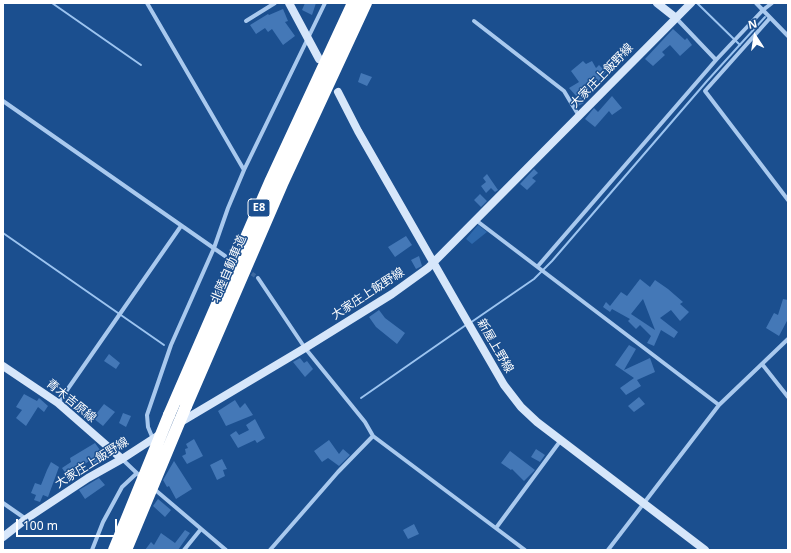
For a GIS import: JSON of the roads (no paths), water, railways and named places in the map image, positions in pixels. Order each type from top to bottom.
[{"type":"highway","name":"北陸自動車道","points":[[114,550],[169,415],[271,180],[353,3]]},
{"type":"highway","name":"北陸自動車道","points":[[126,550],[186,406],[285,177],[366,3]]},
{"type":"main road","points":[[289,3],[319,58]]},
{"type":"main road","points":[[656,3],[676,18]]},
{"type":"main road","name":"大家庄上飯野線","points":[[3,537],[26,519],[88,478],[305,348],[392,294],[428,268],[692,3]]},
{"type":"main road","name":"新屋上野線","points":[[338,92],[358,131],[504,385],[521,407],[537,422],[705,550]]},
{"type":"main road","name":"青木吉原線","points":[[3,366],[58,403],[122,459]]},
{"type":"street","points":[[147,3],[244,170]]},
{"type":"street","points":[[246,21],[275,3]]},
{"type":"street","points":[[153,439],[148,427],[147,415],[171,345],[214,248],[228,208],[244,170],[325,3]]},
{"type":"street","points":[[756,3],[788,36]]},
{"type":"street","points":[[538,266],[716,60],[763,10],[772,3]]},
{"type":"street","points":[[676,18],[716,60]]},
{"type":"street","points":[[770,18],[705,91],[788,200]]},
{"type":"street","points":[[474,21],[564,91],[579,116]]},
{"type":"street","points":[[3,101],[225,256]]},
{"type":"street","points":[[477,220],[719,405]]},
{"type":"street","points":[[58,403],[181,226]]},
{"type":"street","points":[[258,278],[305,348],[365,422],[373,436],[525,550]]},
{"type":"street","points":[[608,550],[719,405],[788,339]]},
{"type":"street","points":[[762,364],[788,397]]},
{"type":"street","points":[[270,550],[338,472],[373,436]]},
{"type":"street","points":[[496,528],[562,440]]},
{"type":"street","points":[[122,459],[165,499],[226,550]]},
{"type":"street","points":[[92,550],[103,522],[122,487],[137,473]]},
{"type":"street","points":[[3,503],[26,519]]},
{"type":"street","points":[[184,550],[201,529]]},
{"type":"waterway","points":[[52,3],[141,65]]},
{"type":"waterway","points":[[697,3],[740,45]]},
{"type":"waterway","points":[[470,323],[534,279],[552,261],[707,81],[765,17]]},
{"type":"waterway","points":[[3,233],[164,345]]},
{"type":"waterway","points":[[361,398],[466,325]]},
{"type":"tunnel","points":[[247,270],[258,278]]}]
